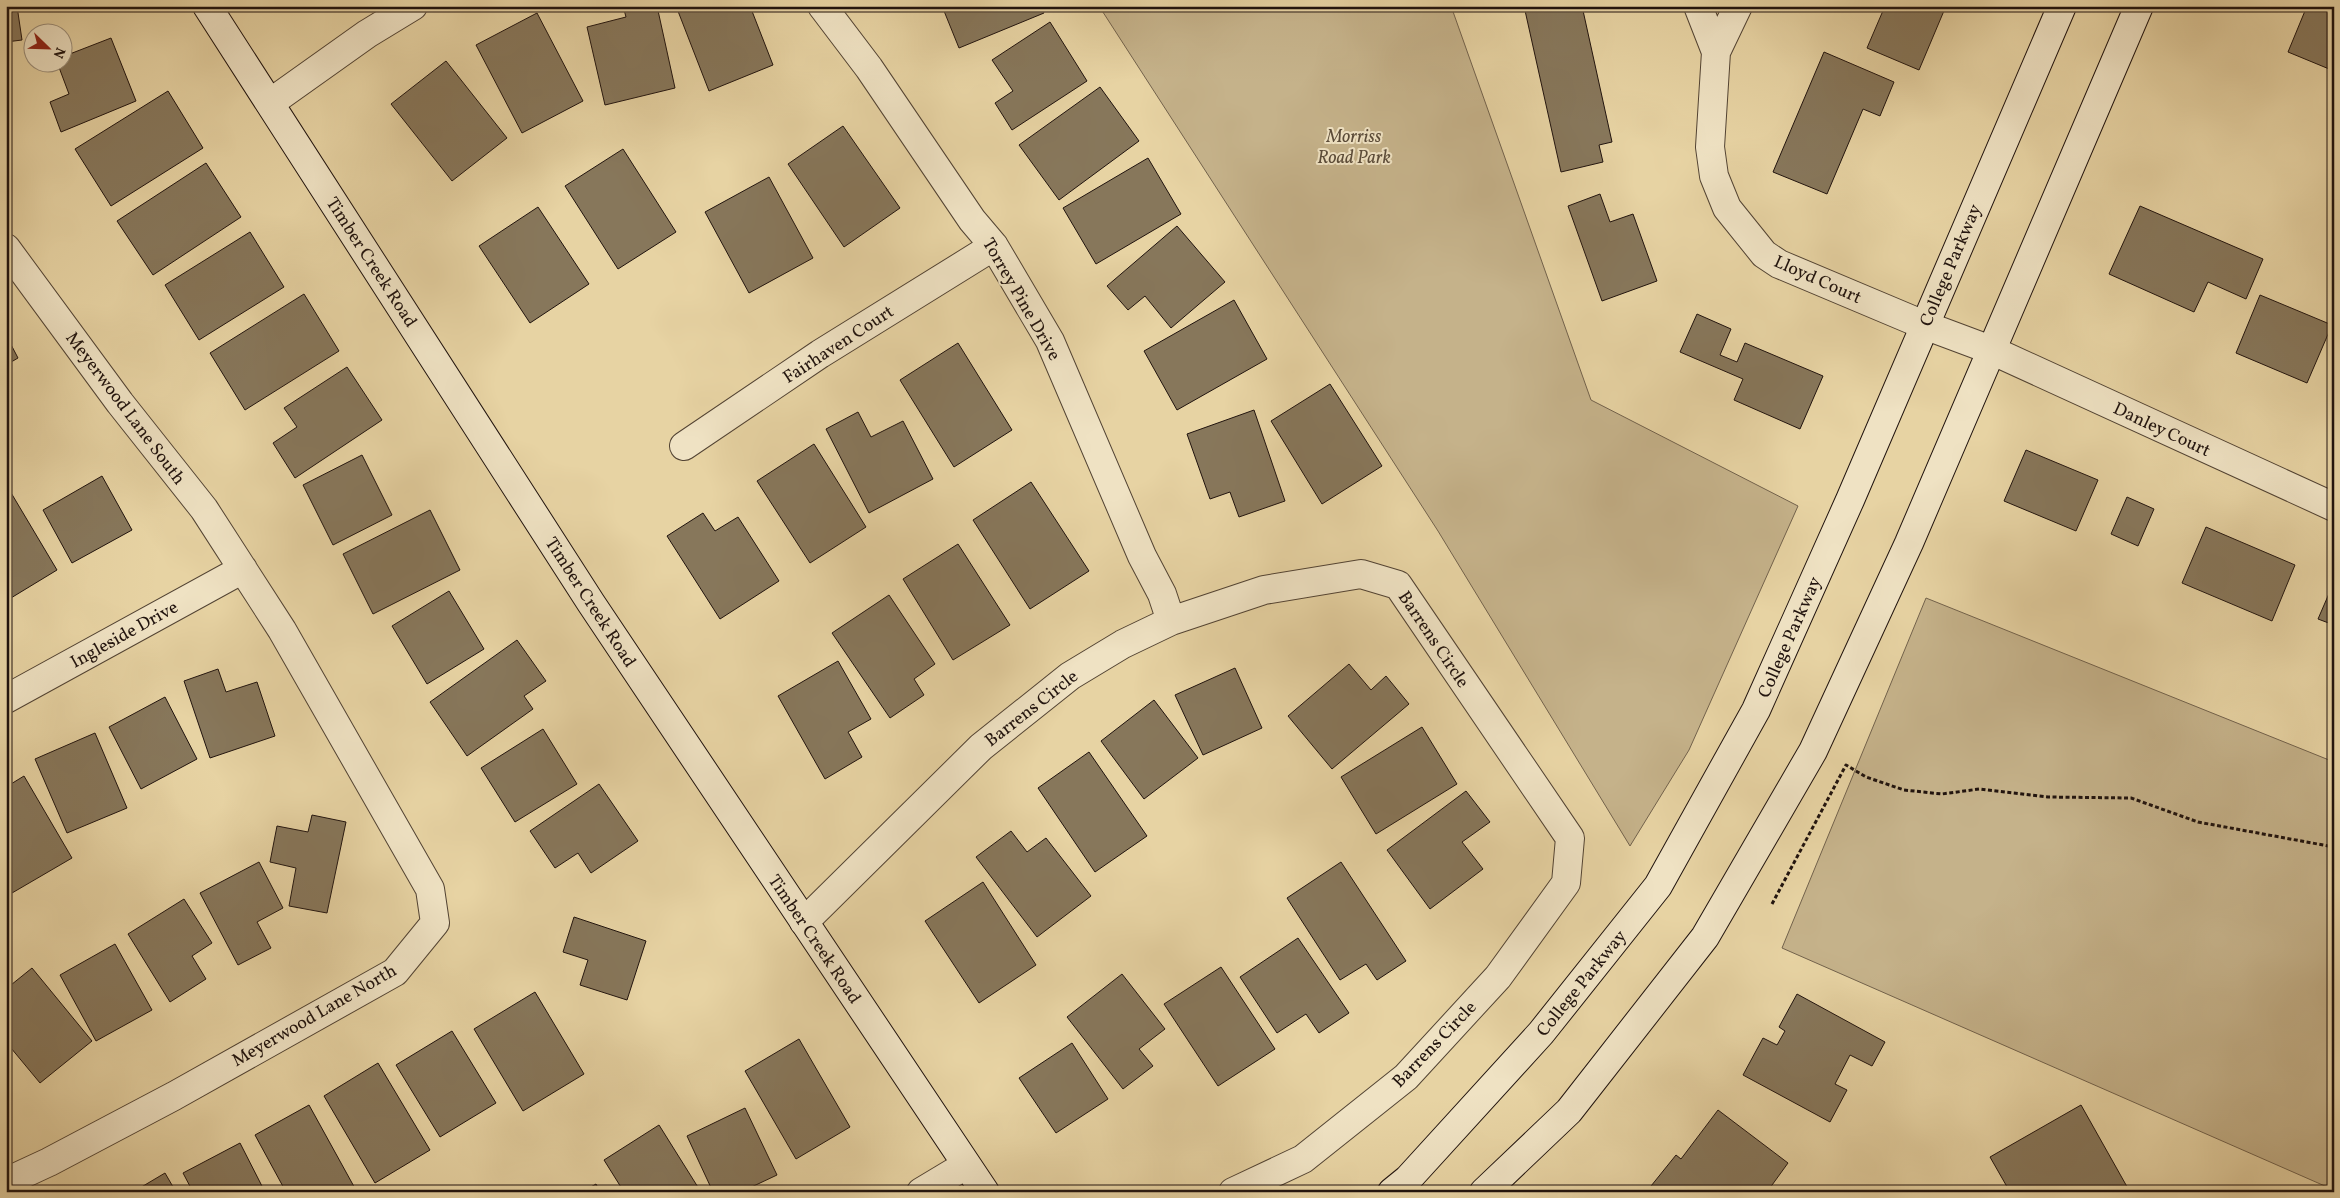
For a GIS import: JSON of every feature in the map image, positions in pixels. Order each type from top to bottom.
[{"type":"street","name":"Timber Creek Road","points":[[206,6],[591,603],[985,1192]]},
{"type":"street","points":[[270,103],[366,34],[413,6]]},
{"type":"street","name":"Torrey Pine Drive","points":[[822,6],[869,68],[972,220],[994,246],[1050,341],[1142,556],[1162,594],[1171,621]]},
{"type":"street","name":"Lloyd Court","points":[[1698,6],[1716,52]]},
{"type":"street","name":"Lloyd Court","points":[[1738,6],[1716,52],[1710,147],[1714,176],[1727,208],[1764,254],[1780,264],[1924,325],[1991,350]]},
{"type":"street","name":"College Parkway","points":[[1392,1192],[1408,1180],[1541,1033],[1658,886],[1756,710],[1850,500],[2062,6]]},
{"type":"street","points":[[1484,1192],[1569,1111],[1705,937],[1813,751],[1909,543],[2139,6]]},
{"type":"street","name":"Fairhaven Court","points":[[684,446],[820,354],[994,246]]},
{"type":"street","name":"Meyerwood Lane South","points":[[6,248],[120,403],[204,509],[243,570]]},
{"type":"street","name":"Danley Court","points":[[1991,350],[2334,507]]},
{"type":"street","name":"Ingleside Drive","points":[[6,699],[243,570]]},
{"type":"street","name":"Meyerwood Lane North","points":[[6,1182],[49,1162],[174,1096],[395,972],[435,923],[430,889],[282,630],[243,570]]},
{"type":"street","name":"Barrens Circle","points":[[804,922],[981,747],[1070,676],[1123,644],[1171,621],[1264,590],[1360,574],[1398,585],[1570,838],[1566,883],[1498,977],[1406,1077],[1303,1159],[1232,1192]]},
{"type":"street","points":[[921,1192],[966,1165]]},
{"type":"path","points":[[1772,904],[1846,765],[1866,777],[1904,790],[1942,794],[1980,789],[2048,797],[2132,798],[2198,822],[2334,847]]},
{"type":"green space","name":"Morriss Road Park","points":[[1099,6],[1451,6],[1591,400],[1798,506],[1689,750],[1630,846],[1438,531]]},
{"type":"green space","points":[[1926,598],[2334,762],[2334,1190],[1782,948]]},
{"type":"building","points":[[6,6],[17,6],[22,40],[6,42]]},
{"type":"building","points":[[623,6],[657,6],[675,88],[605,105],[587,27],[626,17]]},
{"type":"building","points":[[676,6],[750,6],[773,65],[709,91]]},
{"type":"building","points":[[942,6],[1041,6],[1044,13],[959,48]]},
{"type":"building","points":[[1524,6],[1582,6],[1612,142],[1599,145],[1603,162],[1561,172]]},
{"type":"building","points":[[1885,6],[1946,6],[1919,70],[1867,48]]},
{"type":"building","points":[[2307,6],[2334,6],[2334,71],[2288,52]]},
{"type":"building","points":[[537,13],[583,101],[522,133],[476,45]]},
{"type":"building","points":[[1050,22],[1087,81],[1012,130],[995,103],[1013,91],[992,60]]},
{"type":"building","points":[[111,38],[136,101],[61,132],[50,102],[69,94],[61,72],[72,72],[72,53]]},
{"type":"building","points":[[1824,52],[1894,82],[1880,116],[1863,109],[1827,194],[1773,172]]},
{"type":"building","points":[[446,61],[507,138],[452,181],[391,104]]},
{"type":"building","points":[[1100,87],[1139,141],[1059,200],[1019,145]]},
{"type":"building","points":[[168,91],[203,148],[111,206],[75,149]]},
{"type":"building","points":[[843,126],[900,208],[844,247],[788,164]]},
{"type":"building","points":[[623,149],[676,232],[618,269],[565,186]]},
{"type":"building","points":[[1148,158],[1181,214],[1096,264],[1063,208]]},
{"type":"building","points":[[206,163],[241,217],[153,275],[117,221]]},
{"type":"building","points":[[769,177],[813,258],[749,293],[705,212]]},
{"type":"building","points":[[1600,194],[1610,222],[1633,214],[1657,281],[1602,301],[1568,206]]},
{"type":"building","points":[[2140,206],[2263,259],[2246,299],[2208,282],[2194,312],[2109,274]]},
{"type":"building","points":[[538,207],[589,284],[530,323],[479,246]]},
{"type":"building","points":[[1177,226],[1225,282],[1171,328],[1145,296],[1128,310],[1107,286]]},
{"type":"building","points":[[250,232],[284,287],[199,340],[165,285]]},
{"type":"building","points":[[304,294],[339,351],[245,410],[210,353]]},
{"type":"building","points":[[2260,295],[2332,325],[2307,383],[2236,353]]},
{"type":"building","points":[[1234,300],[1267,359],[1177,410],[1144,351]]},
{"type":"building","points":[[1697,314],[1731,329],[1720,355],[1737,362],[1745,343],[1823,376],[1800,429],[1734,400],[1743,379],[1680,352]]},
{"type":"building","points":[[6,335],[18,358],[6,365]]},
{"type":"building","points":[[958,343],[1012,430],[954,467],[900,380]]},
{"type":"building","points":[[347,367],[382,420],[295,478],[273,443],[297,427],[284,408]]},
{"type":"building","points":[[1330,384],[1382,466],[1322,504],[1271,421]]},
{"type":"building","points":[[1254,410],[1285,501],[1239,517],[1230,492],[1210,499],[1187,434]]},
{"type":"building","points":[[858,412],[871,437],[903,421],[933,479],[869,513],[826,429]]},
{"type":"building","points":[[814,444],[866,527],[810,563],[757,481]]},
{"type":"building","points":[[2026,450],[2098,480],[2076,531],[2004,501]]},
{"type":"building","points":[[362,455],[392,515],[333,545],[303,485]]},
{"type":"building","points":[[102,476],[132,530],[72,563],[43,510]]},
{"type":"building","points":[[1031,482],[1089,571],[1030,609],[973,520]]},
{"type":"building","points":[[6,486],[57,570],[6,601]]},
{"type":"building","points":[[2127,497],[2154,509],[2138,546],[2111,534]]},
{"type":"building","points":[[430,510],[460,570],[373,614],[343,554]]},
{"type":"building","points":[[703,513],[715,531],[738,517],[779,581],[720,619],[667,536]]},
{"type":"building","points":[[2206,527],[2295,565],[2272,621],[2182,583]]},
{"type":"building","points":[[958,544],[1010,625],[953,660],[903,579]]},
{"type":"building","points":[[2334,582],[2334,625],[2318,619]]},
{"type":"building","points":[[449,591],[484,649],[427,684],[392,626]]},
{"type":"building","points":[[889,595],[935,664],[914,679],[924,695],[890,718],[832,633]]},
{"type":"building","points":[[517,640],[546,681],[524,696],[533,709],[467,756],[430,702]]},
{"type":"building","points":[[838,661],[871,719],[848,732],[862,757],[825,779],[778,696]]},
{"type":"building","points":[[1349,664],[1371,690],[1386,676],[1409,704],[1332,769],[1288,716]]},
{"type":"building","points":[[1235,668],[1262,728],[1203,755],[1175,695]]},
{"type":"building","points":[[218,669],[226,692],[257,682],[275,736],[210,758],[184,681]]},
{"type":"building","points":[[165,697],[197,759],[141,789],[109,727]]},
{"type":"building","points":[[1154,700],[1198,758],[1144,799],[1101,741]]},
{"type":"building","points":[[1422,727],[1457,784],[1376,834],[1341,777]]},
{"type":"building","points":[[543,729],[577,784],[515,822],[481,768]]},
{"type":"building","points":[[95,733],[127,808],[67,833],[35,759]]},
{"type":"building","points":[[1089,752],[1147,836],[1095,872],[1038,788]]},
{"type":"building","points":[[24,776],[72,858],[12,893],[6,884],[6,787]]},
{"type":"building","points":[[599,784],[638,841],[591,873],[578,853],[555,868],[530,831]]},
{"type":"building","points":[[1466,791],[1490,822],[1462,842],[1483,869],[1430,909],[1387,850]]},
{"type":"building","points":[[312,815],[346,822],[327,913],[289,906],[296,868],[270,862],[277,826],[308,832]]},
{"type":"building","points":[[1011,831],[1027,852],[1046,838],[1091,896],[1037,937],[976,857]]},
{"type":"building","points":[[259,862],[283,908],[257,922],[271,948],[238,965],[200,893]]},
{"type":"building","points":[[1341,862],[1406,961],[1377,980],[1366,964],[1340,980],[1287,898]]},
{"type":"building","points":[[983,882],[1036,965],[979,1003],[925,921]]},
{"type":"building","points":[[184,899],[212,943],[192,956],[206,979],[170,1002],[128,934]]},
{"type":"building","points":[[574,917],[646,941],[627,1000],[580,985],[588,960],[563,952]]},
{"type":"building","points":[[1298,938],[1349,1013],[1319,1033],[1306,1014],[1277,1033],[1240,977]]},
{"type":"building","points":[[115,944],[152,1010],[96,1041],[60,975]]},
{"type":"building","points":[[1221,967],[1275,1049],[1218,1086],[1164,1004]]},
{"type":"building","points":[[32,968],[92,1041],[40,1083],[6,1042],[6,989]]},
{"type":"building","points":[[1122,974],[1165,1029],[1139,1049],[1153,1066],[1123,1089],[1067,1017]]},
{"type":"building","points":[[535,992],[584,1074],[523,1111],[474,1029]]},
{"type":"building","points":[[1797,994],[1885,1042],[1872,1066],[1850,1055],[1835,1084],[1847,1090],[1830,1122],[1743,1075],[1763,1038],[1777,1045],[1785,1031],[1779,1027]]},
{"type":"building","points":[[452,1031],[496,1103],[440,1137],[396,1065]]},
{"type":"building","points":[[799,1039],[850,1127],[796,1159],[745,1071]]},
{"type":"building","points":[[1072,1043],[1108,1099],[1056,1133],[1019,1078]]},
{"type":"building","points":[[378,1063],[430,1150],[375,1183],[324,1096]]},
{"type":"building","points":[[309,1105],[357,1192],[286,1192],[255,1135]]},
{"type":"building","points":[[2081,1105],[2130,1192],[2010,1192],[1990,1157]]},
{"type":"building","points":[[745,1108],[777,1175],[741,1192],[713,1192],[687,1136]]},
{"type":"building","points":[[1718,1110],[1788,1163],[1767,1192],[1658,1192],[1651,1186],[1676,1155],[1681,1159]]},
{"type":"building","points":[[659,1125],[701,1192],[624,1192],[604,1160]]},
{"type":"building","points":[[240,1143],[265,1192],[193,1192],[183,1173]]},
{"type":"building","points":[[165,1173],[176,1192],[133,1192]]},
{"type":"building","points":[[596,1184],[600,1192],[582,1192]]}]
